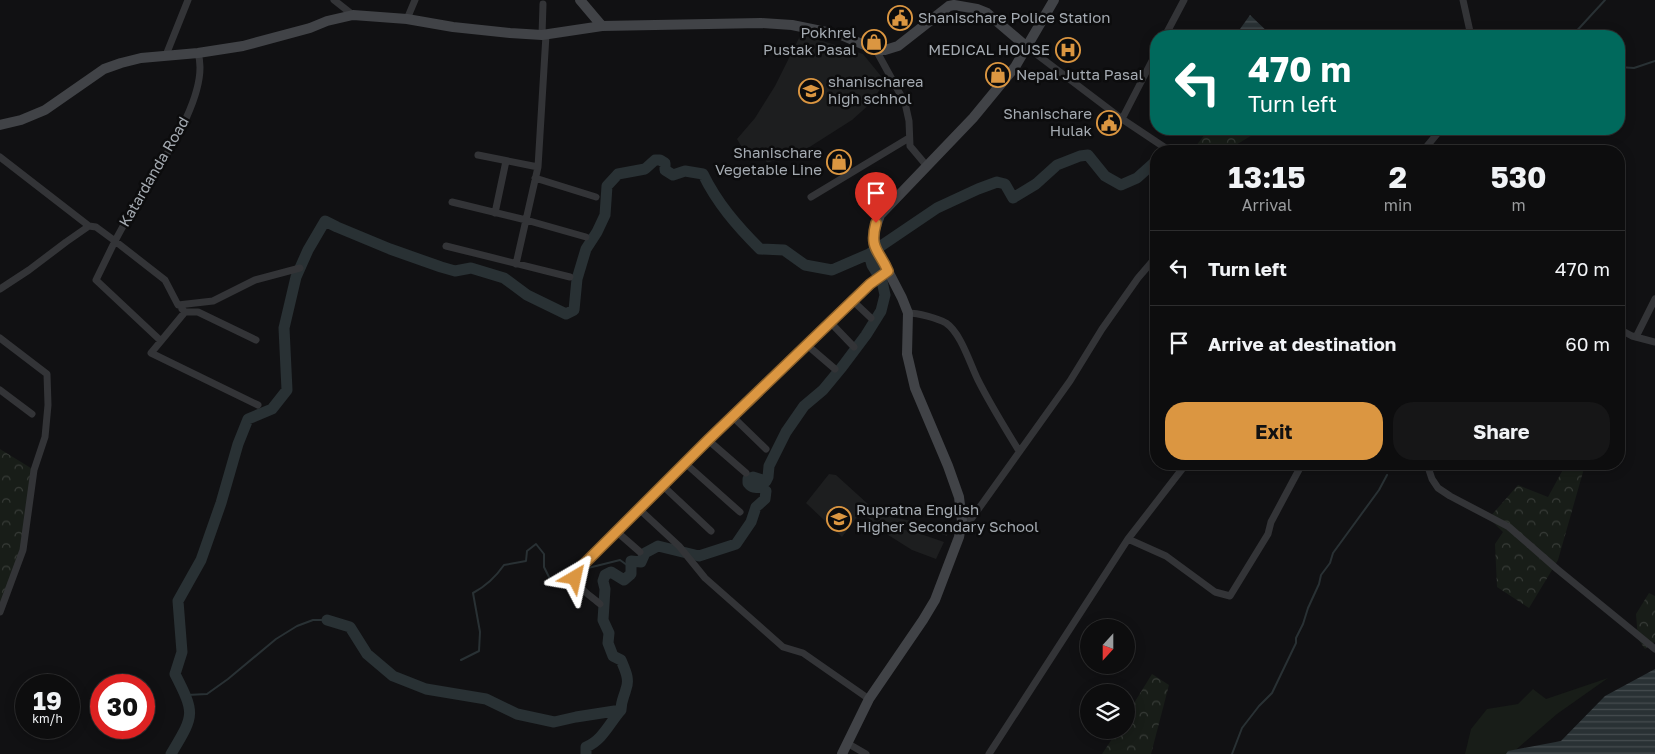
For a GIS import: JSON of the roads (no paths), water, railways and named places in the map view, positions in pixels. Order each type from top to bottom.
[{"type":"street","points":[[166,56],[188,0]]},
{"type":"street","points":[[334,0],[353,16]]},
{"type":"street","points":[[407,19],[415,0]]},
{"type":"street","points":[[580,0],[602,26]]},
{"type":"street","points":[[842,754],[869,699],[923,620],[934,600],[960,537],[962,521],[959,497],[915,388],[907,354],[908,314],[902,298],[881,276],[875,250],[874,232],[876,223],[880,215],[926,165],[973,118],[1015,67],[1054,0]]},
{"type":"street","points":[[1168,30],[1184,0]]},
{"type":"street","points":[[1463,0],[1470,30]]},
{"type":"street","points":[[516,264],[538,167],[544,35],[543,4]]},
{"type":"street","points":[[0,125],[21,120],[45,110],[104,69],[141,58],[198,53],[250,45],[310,28],[327,21],[353,16],[407,19],[453,27],[544,35],[602,26],[761,23],[792,25],[841,35],[876,50],[885,50],[898,46],[949,6],[954,5],[977,9],[987,13],[1027,47],[1161,145]]},
{"type":"street","points":[[876,50],[905,103],[910,120],[910,146],[926,165]]},
{"type":"street","name":"Katardanda Road","points":[[0,157],[89,226],[96,227],[115,242],[187,118],[198,86],[201,61],[198,53]]},
{"type":"street","points":[[1122,118],[1150,64]]},
{"type":"street","points":[[1428,145],[1436,135]]},
{"type":"street","points":[[811,196],[909,138]]},
{"type":"street","points":[[478,155],[538,167]]},
{"type":"street","points":[[495,212],[506,161]]},
{"type":"street","points":[[535,178],[596,196]]},
{"type":"street","points":[[452,202],[586,237]]},
{"type":"street","points":[[0,289],[30,270],[89,226]]},
{"type":"street","points":[[161,341],[96,280],[115,242],[165,280],[178,305],[184,312],[198,312],[256,340]]},
{"type":"street","points":[[446,246],[570,277]]},
{"type":"street","points":[[962,521],[972,518],[1070,381],[1122,300],[1150,264]]},
{"type":"street","points":[[178,305],[213,301],[255,280],[300,268]]},
{"type":"street","points":[[600,604],[578,584],[575,578],[576,573],[708,440],[830,322],[881,276]]},
{"type":"street","points":[[1636,337],[1655,299]]},
{"type":"street","points":[[853,301],[871,318]]},
{"type":"street","points":[[184,312],[152,353],[258,405]]},
{"type":"street","points":[[908,314],[916,313],[946,323],[952,329],[964,347],[978,381],[1019,451]]},
{"type":"street","points":[[830,322],[854,347]]},
{"type":"street","points":[[1625,332],[1655,342]]},
{"type":"street","points":[[0,338],[47,374],[48,405],[45,437],[34,470],[24,550],[0,612]]},
{"type":"street","points":[[807,345],[835,370]]},
{"type":"street","points":[[0,390],[32,414]]},
{"type":"street","points":[[733,417],[766,449]]},
{"type":"street","points":[[708,440],[746,473]]},
{"type":"street","points":[[685,463],[740,512]]},
{"type":"street","points":[[989,754],[1128,539],[1181,470]]},
{"type":"street","points":[[1128,539],[1166,556],[1215,592],[1230,596],[1268,534],[1271,522],[1299,470]]},
{"type":"street","points":[[1429,470],[1438,488],[1509,527],[1655,649]]},
{"type":"street","points":[[662,486],[711,531]]},
{"type":"street","points":[[639,509],[679,546],[705,578],[783,647],[804,653],[869,699]]},
{"type":"street","points":[[616,531],[640,552]]},
{"type":"street","points":[[846,743],[866,754]]},
{"type":"waterway","points":[[1578,30],[1605,0]]},
{"type":"waterway","points":[[1625,67],[1634,68],[1655,61]]},
{"type":"waterway","points":[[171,754],[184,731],[190,715],[186,698],[175,674],[182,652],[178,601],[201,560],[221,503],[238,444],[248,419],[272,409],[287,390],[284,328],[296,277],[308,250],[325,221],[390,249],[441,267],[455,271],[471,268],[504,278],[527,295],[566,314],[574,310],[577,279],[586,249],[605,215],[607,186],[618,174],[645,169],[655,160],[665,163],[665,170],[673,175],[685,171],[703,174],[728,214],[760,249],[784,250],[805,265],[832,270],[869,254],[937,208],[997,182],[1005,184],[1013,198],[1036,184],[1057,165],[1080,156],[1088,155],[1105,176],[1121,185],[1137,178],[1150,166]]},
{"type":"waterway","points":[[586,754],[586,747],[602,735],[621,710],[627,685],[627,678],[621,660],[613,656],[608,643],[609,633],[603,620],[605,589],[603,581],[605,575],[611,572],[624,580],[631,574],[631,561],[641,562],[645,553],[658,546],[699,556],[736,544],[751,522],[756,507],[765,499],[766,491],[761,487],[751,486],[748,483],[748,479],[753,477],[766,481],[769,466],[786,432],[804,406],[823,390],[842,367],[881,311],[885,295],[882,281],[872,265],[869,254]]},
{"type":"waterway","points":[[1232,754],[1242,728],[1272,693],[1296,643],[1296,638],[1321,575],[1330,563],[1333,553],[1379,490],[1387,475]]},
{"type":"waterway","points":[[461,660],[479,651],[480,632],[473,593],[490,581],[504,565],[526,561],[527,551],[536,544],[544,554],[544,567],[550,579],[563,574],[570,576],[575,573]]},
{"type":"waterway","points":[[584,569],[620,560],[631,568]]},
{"type":"waterway","points":[[188,699],[187,695],[207,694],[276,639],[297,626],[313,620],[327,620]]},
{"type":"waterway","points":[[327,620],[350,627],[367,654],[393,676],[426,689],[486,699],[517,714],[554,722],[621,710]]},
{"type":"place","name":"Shanischare Police Station","points":[[900,18]]},
{"type":"place","name":"Pokhrel Pustak Pasal","points":[[874,42]]},
{"type":"place","name":"MEDICAL HOUSE","points":[[1068,50]]},
{"type":"place","name":"Nepal Jutta Pasal","points":[[998,75]]},
{"type":"place","name":"shanischarea high schhol","points":[[811,91]]},
{"type":"place","name":"Shanischare Hulak","points":[[1109,123]]},
{"type":"place","name":"Shanischare Vegetable Line","points":[[839,162]]},
{"type":"place","name":"Rupratna English Higher Secondary School","points":[[839,519]]}]
